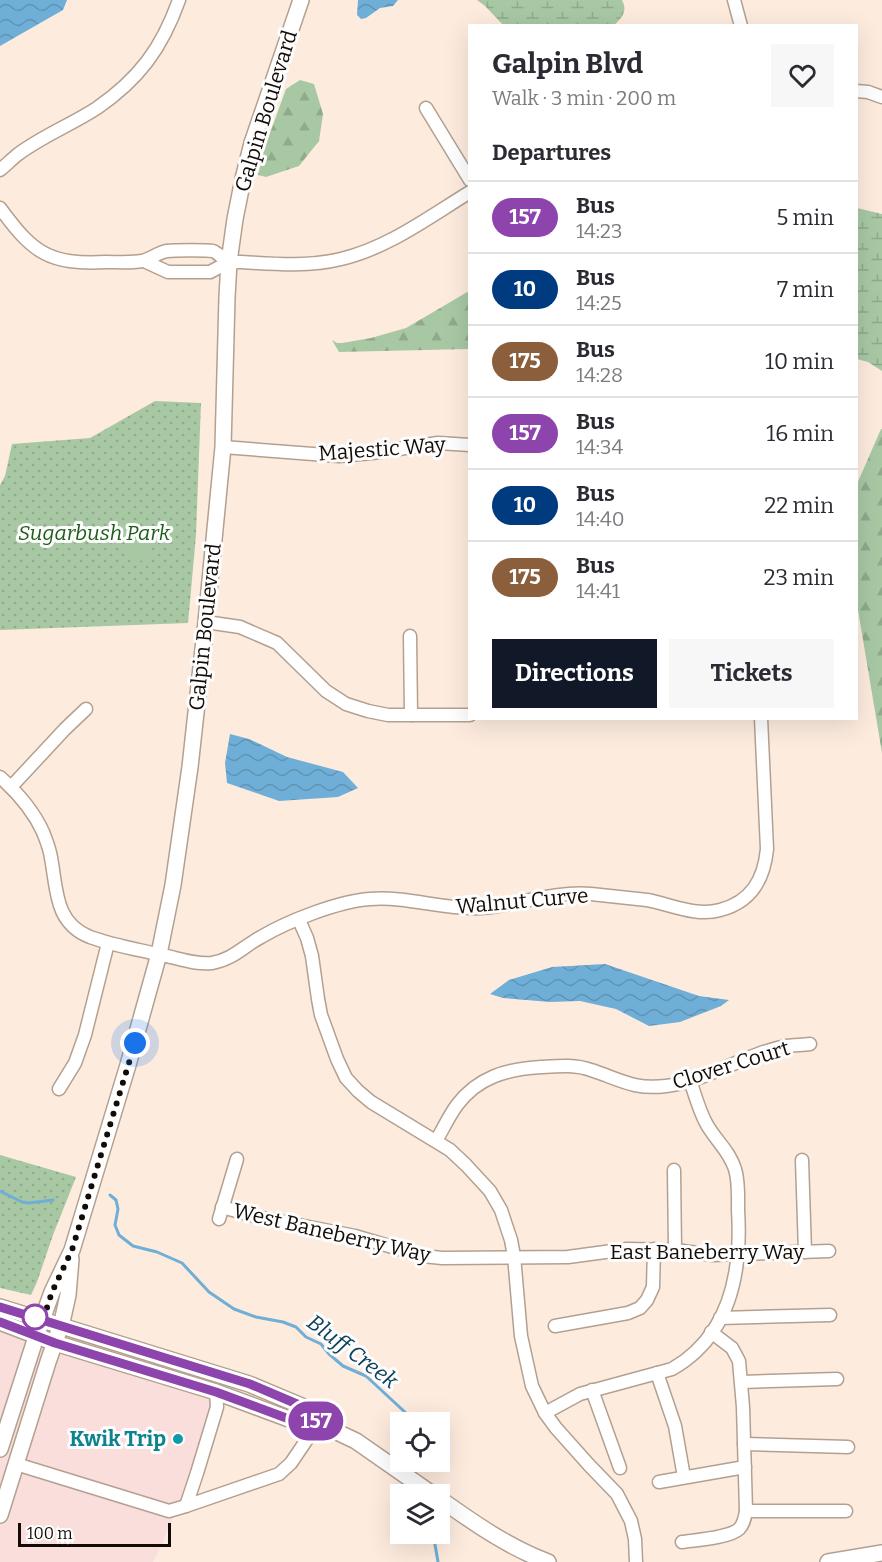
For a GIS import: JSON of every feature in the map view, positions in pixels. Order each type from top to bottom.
[{"type":"street","points":[[0,170],[18,155],[95,109],[127,84],[149,61],[162,40],[179,0]]},
{"type":"street","name":"Galpin Boulevard","points":[[0,1449],[36,1336],[52,1292],[72,1250],[159,954],[190,767],[206,622],[223,447],[229,262],[243,179],[252,143],[301,0]]},
{"type":"street","points":[[734,0],[740,24]]},
{"type":"street","points":[[858,91],[882,97]]},
{"type":"street","points":[[426,108],[468,177]]},
{"type":"street","points":[[144,261],[168,272],[210,272],[229,262],[298,264],[343,259],[382,244],[468,193]]},
{"type":"street","points":[[0,208],[18,233],[33,246],[49,256],[66,261],[85,263],[144,261],[165,251],[213,251],[229,262]]},
{"type":"street","name":"Majestic Way","points":[[223,447],[339,456],[438,443],[468,444]]},
{"type":"street","points":[[206,622],[240,627],[277,643],[326,691],[346,704],[388,715],[468,715]]},
{"type":"street","points":[[410,636],[411,715]]},
{"type":"street","points":[[11,787],[86,709]]},
{"type":"street","name":"Walnut Curve","points":[[0,777],[34,815],[42,830],[51,858],[56,893],[62,911],[77,929],[86,936],[108,943],[186,961],[213,963],[228,958],[258,938],[299,920],[350,902],[386,898],[447,907],[482,908],[550,895],[588,894],[646,900],[696,911],[717,911],[731,906],[743,900],[753,890],[765,865],[767,849],[761,720]]},
{"type":"street","points":[[299,920],[312,956],[321,1015],[346,1078],[371,1102],[450,1150],[490,1191],[501,1210],[514,1256],[521,1336],[532,1386],[545,1413],[589,1466],[617,1494],[631,1521],[636,1562]]},
{"type":"street","points":[[59,1089],[75,1063],[85,1035],[108,943]]},
{"type":"street","name":"Clover Court","points":[[436,1141],[456,1106],[469,1091],[483,1081],[514,1069],[576,1066],[631,1085],[666,1086],[690,1080],[770,1051],[788,1046],[810,1044]]},
{"type":"street","points":[[545,1413],[570,1398],[672,1369],[688,1359],[711,1332],[732,1292],[739,1254],[740,1233],[736,1172],[731,1158],[707,1125],[690,1080]]},
{"type":"street","name":"West Baneberry Way","points":[[237,1159],[221,1213],[258,1217],[356,1236],[423,1256],[442,1258],[514,1256]]},
{"type":"street","points":[[802,1161],[805,1252]]},
{"type":"street","points":[[674,1170],[675,1250]]},
{"type":"street","name":"East Baneberry Way","points":[[514,1256],[568,1257],[627,1249],[713,1254],[829,1251]]},
{"type":"street","points":[[555,1326],[628,1313],[640,1308],[653,1287],[654,1249]]},
{"type":"street","name":"Galpin Boulevard","points":[[0,1515],[61,1325],[68,1295],[72,1250]]},
{"type":"street","points":[[0,1307],[250,1384],[304,1407],[318,1423]]},
{"type":"street","points":[[720,1318],[830,1315]]},
{"type":"street","points":[[0,1322],[55,1343],[216,1392],[297,1422],[318,1423],[356,1441],[418,1484]]},
{"type":"street","points":[[682,1542],[730,1534],[744,1521],[746,1511],[742,1382],[739,1362],[732,1348],[711,1332]]},
{"type":"street","points":[[657,1373],[675,1426],[684,1477]]},
{"type":"street","points":[[742,1382],[837,1379]]},
{"type":"street","points":[[592,1390],[620,1468]]},
{"type":"street","points":[[186,1506],[217,1407],[216,1392]]},
{"type":"street","points":[[16,1464],[169,1511],[279,1474],[291,1463],[318,1423]]},
{"type":"street","points":[[744,1444],[848,1447]]},
{"type":"street","points":[[659,1482],[745,1467]]},
{"type":"street","points":[[450,1506],[502,1540],[548,1562]]},
{"type":"street","points":[[746,1511],[846,1511]]},
{"type":"street","points":[[828,1562],[882,1553]]},
{"type":"shaded area","points":[[0,1331],[86,1360],[210,1396],[213,1410],[183,1498],[153,1562],[0,1562]]},
{"type":"green space","points":[[477,0],[622,0],[624,11],[615,24],[502,24]]},
{"type":"green space","points":[[300,80],[314,84],[323,114],[319,141],[299,166],[266,177],[258,175],[265,147],[286,89]]},
{"type":"green space","points":[[858,208],[882,214],[882,371],[868,362],[858,359]]},
{"type":"green space","points":[[468,292],[468,349],[339,352],[332,340],[342,343],[406,328]]},
{"type":"green space","name":"Sugarbush Park","points":[[155,401],[201,403],[196,535],[188,623],[0,630],[0,485],[5,476],[12,444],[90,438]]},
{"type":"green space","points":[[882,429],[882,753],[858,610],[858,482]]},
{"type":"green space","points":[[129,537],[153,540],[151,562],[127,559]]},
{"type":"green space","points":[[0,1155],[76,1177],[31,1295],[0,1288]]},
{"type":"water","points":[[0,0],[67,0],[63,10],[0,46]]},
{"type":"water","points":[[358,0],[398,0],[393,6],[380,8],[361,19],[357,15]]},
{"type":"water","points":[[230,734],[249,739],[287,757],[343,772],[358,788],[338,797],[279,801],[227,783],[225,763]]},
{"type":"water","points":[[605,964],[699,996],[729,1000],[721,1006],[680,1022],[649,1026],[616,1009],[580,1001],[550,1002],[503,998],[490,994],[509,980],[552,967]]},
{"type":"waterway","name":"Bluff Creek","points":[[0,1191],[22,1202],[53,1200]]},
{"type":"waterway","name":"Bluff Creek","points":[[110,1195],[116,1200],[118,1209],[115,1225],[119,1235],[133,1246],[157,1252],[182,1263],[209,1292],[234,1309],[296,1327],[306,1337],[321,1344],[343,1366],[366,1376],[405,1412]]},
{"type":"waterway","name":"Bluff Creek","points":[[435,1544],[438,1562]]},
{"type":"bus line","name":"157","points":[[0,1307],[250,1384],[304,1407],[318,1423],[297,1422],[216,1392],[55,1343],[0,1322]]},
{"type":"place","name":"Kwik Trip","points":[[178,1439]]},
{"type":"route","points":[[35,1317],[43,1320],[52,1292],[72,1250],[135,1043]]}]
